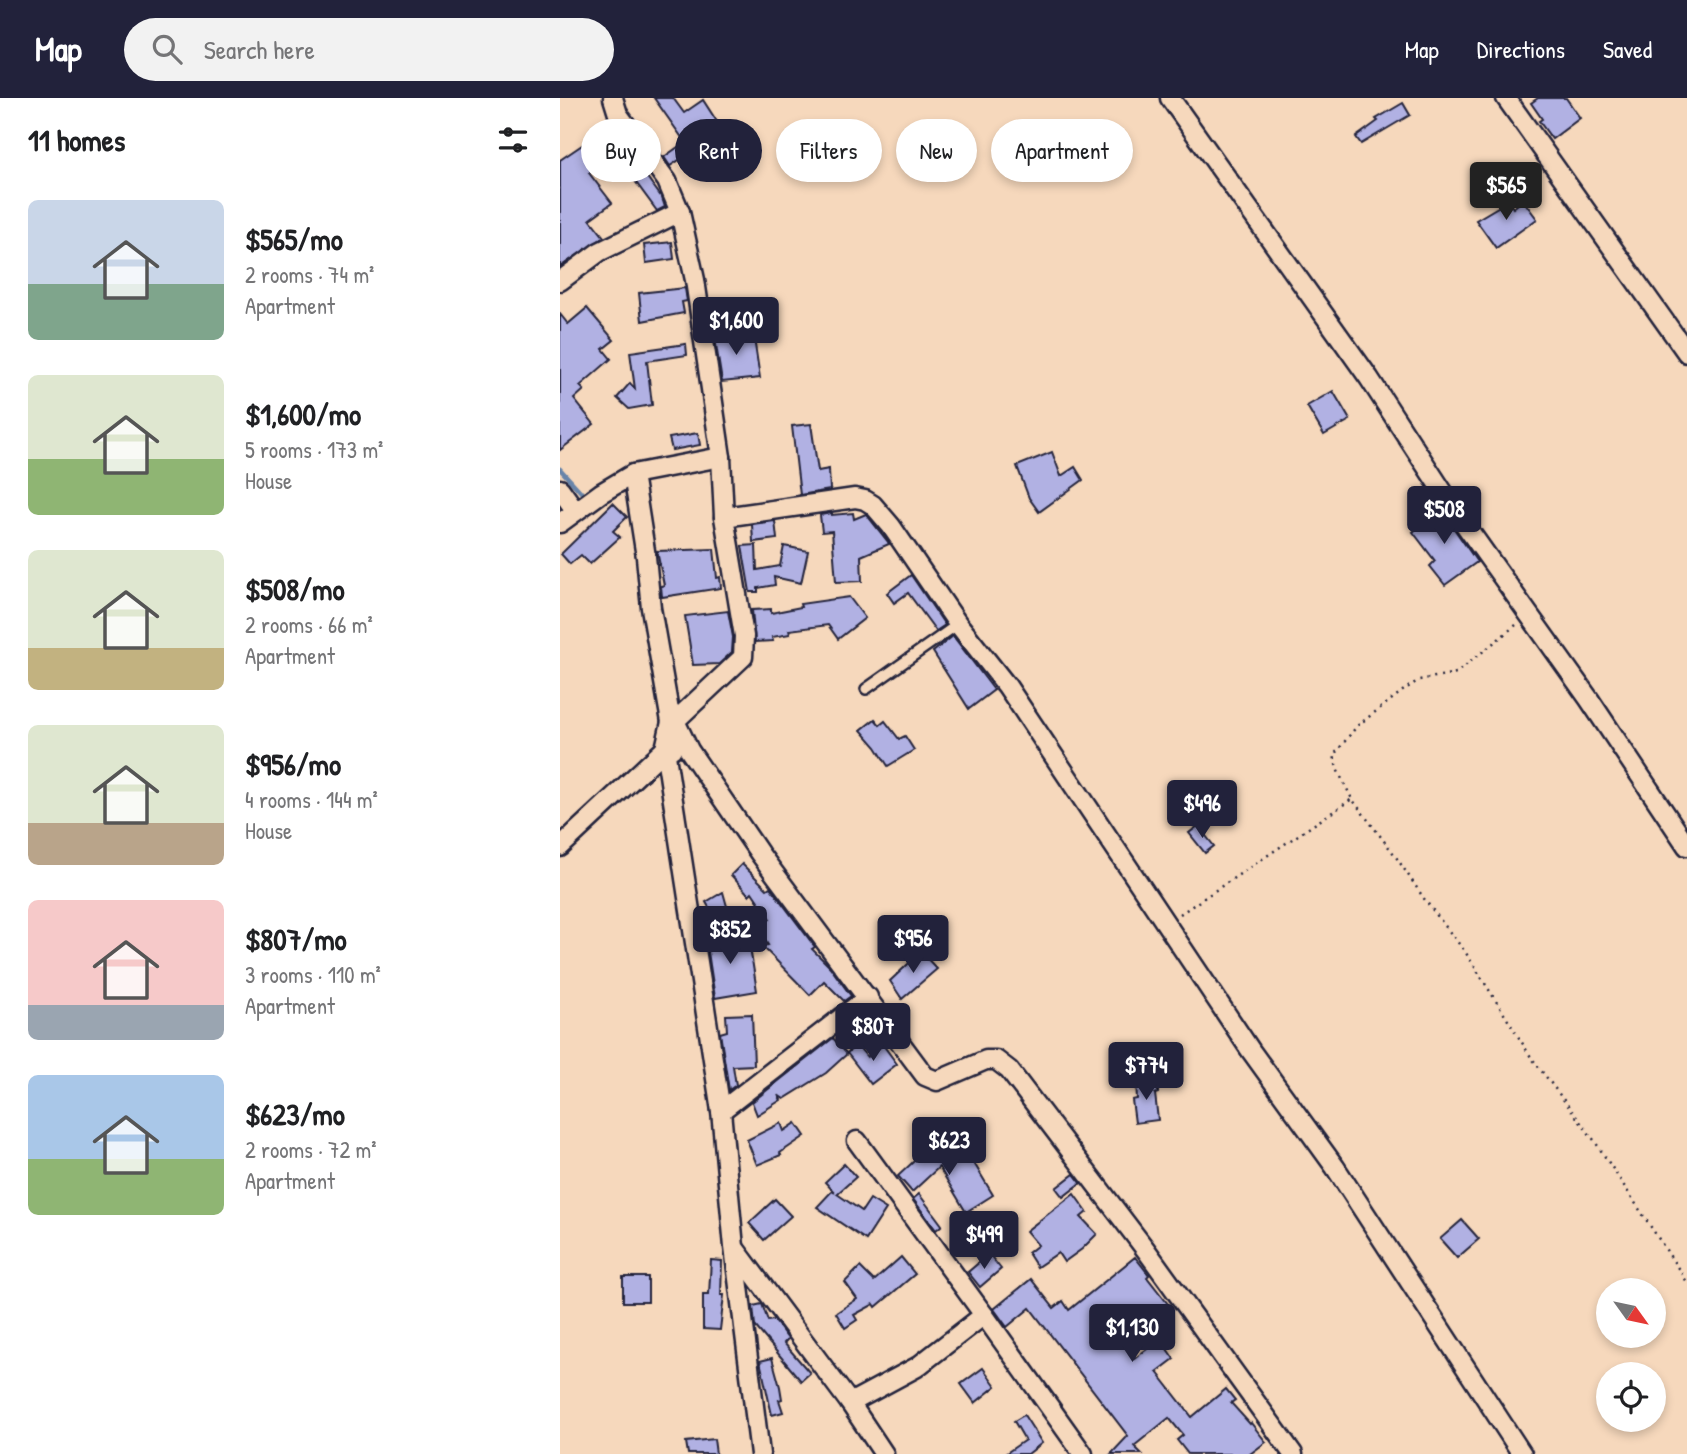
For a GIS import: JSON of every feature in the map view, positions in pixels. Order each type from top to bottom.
[{"type":"street","points":[[613,98],[618,114],[667,181],[680,212],[695,280],[721,457],[724,517],[744,636],[743,657],[673,722],[664,749],[721,1111],[734,1247],[760,1454]]},
{"type":"street","points":[[1170,98],[1369,378],[1458,514],[1687,846]]},
{"type":"street","points":[[1506,98],[1686,348]]},
{"type":"street","points":[[560,281],[599,252],[680,212]]},
{"type":"street","points":[[560,523],[575,510],[633,474],[721,457]]},
{"type":"street","points":[[633,474],[651,608],[673,722],[689,750],[760,853],[925,1076],[937,1081],[986,1060],[996,1060],[1009,1070],[1146,1250],[1293,1454]]},
{"type":"street","points":[[560,489],[575,510]]},
{"type":"street","points":[[724,517],[855,498],[873,505],[891,526],[958,624],[1007,685],[1251,1051],[1335,1167],[1522,1454]]},
{"type":"street","points":[[560,847],[664,749],[689,750]]},
{"type":"street","points":[[721,1111],[868,997]]},
{"type":"street","points":[[857,1141],[1083,1454]]},
{"type":"street","points":[[734,1247],[850,1403],[884,1454]]},
{"type":"street","points":[[850,1403],[917,1367],[984,1315]]},
{"type":"lane","points":[[866,689],[958,624]]},
{"type":"path","points":[[1529,614],[1456,673],[1419,680],[1357,726],[1334,754],[1337,769],[1352,799],[1466,953],[1531,1057],[1594,1140],[1687,1282]]},
{"type":"path","points":[[1164,921],[1188,910],[1233,877],[1352,799]]},
{"type":"building","points":[[654,98],[673,98],[684,113],[703,100],[715,119],[675,119],[675,128]]},
{"type":"building","points":[[1538,98],[1566,98],[1580,118],[1552,139],[1539,121],[1542,119],[1531,103]]},
{"type":"building","points":[[1403,103],[1410,115],[1361,144],[1356,137],[1378,121],[1376,119]]},
{"type":"building","points":[[581,146],[581,182],[596,182],[612,203],[590,219],[604,237],[560,267],[560,160]]},
{"type":"building","points":[[675,149],[675,163],[670,166],[664,157]]},
{"type":"building","points":[[636,182],[650,182],[665,207],[657,211]]},
{"type":"building","points":[[1523,200],[1537,219],[1496,248],[1476,220],[1508,201],[1513,208]]},
{"type":"building","points":[[672,242],[674,259],[646,263],[644,245]]},
{"type":"building","points":[[685,288],[687,301],[682,302],[684,313],[642,321],[639,293]]},
{"type":"building","points":[[587,308],[614,340],[603,349],[611,359],[580,386],[584,390],[574,399],[594,424],[560,450],[560,314],[568,324]]},
{"type":"building","points":[[726,324],[729,342],[754,338],[760,378],[722,382],[713,326]]},
{"type":"building","points":[[686,344],[687,355],[647,361],[652,405],[629,409],[617,398],[630,383],[635,389],[630,352]]},
{"type":"building","points":[[1333,391],[1350,420],[1324,435],[1307,406]]},
{"type":"building","points":[[811,424],[818,471],[829,469],[830,490],[800,495],[792,426]]},
{"type":"building","points":[[698,433],[700,445],[672,450],[669,438]]},
{"type":"building","points":[[1052,452],[1061,476],[1075,467],[1083,480],[1039,512],[1029,498],[1017,466]]},
{"type":"building","points":[[1435,501],[1477,562],[1445,585],[1430,566],[1435,561],[1413,532],[1432,515],[1426,508]]},
{"type":"building","points":[[613,503],[627,517],[613,531],[620,537],[590,564],[581,555],[570,564],[561,554]]},
{"type":"building","points":[[853,513],[854,519],[866,514],[889,544],[861,556],[862,581],[836,582],[832,531],[822,532],[820,515]]},
{"type":"building","points":[[775,521],[777,539],[753,542],[752,524]]},
{"type":"building","points":[[756,545],[757,570],[780,566],[784,546],[808,551],[801,583],[774,577],[775,585],[758,588],[758,592],[750,592],[742,546]]},
{"type":"building","points":[[714,549],[717,578],[720,577],[721,588],[662,597],[661,586],[664,585],[657,551]]},
{"type":"building","points":[[911,575],[945,625],[936,631],[908,593],[894,603],[887,593]]},
{"type":"building","points":[[849,597],[865,618],[838,639],[828,625],[789,630],[790,634],[772,637],[773,641],[755,642],[752,610],[771,609],[771,613],[801,607],[800,604]]},
{"type":"building","points":[[728,611],[733,637],[732,652],[719,664],[693,665],[685,616]]},
{"type":"building","points":[[953,636],[994,690],[969,709],[933,652]]},
{"type":"building","points":[[875,719],[880,725],[885,721],[899,739],[905,736],[914,750],[888,766],[861,730]]},
{"type":"building","points":[[1198,826],[1214,846],[1205,853],[1189,833]]},
{"type":"building","points":[[742,864],[767,889],[770,887],[815,947],[812,949],[830,967],[851,996],[844,1001],[824,981],[810,995],[762,946],[768,945],[757,928],[770,919],[752,892],[749,895],[731,875]]},
{"type":"building","points":[[723,892],[728,910],[715,918],[706,902]]},
{"type":"building","points":[[734,930],[738,948],[750,947],[757,991],[715,998],[706,939]]},
{"type":"building","points":[[921,952],[937,969],[902,999],[890,981]]},
{"type":"building","points":[[752,1014],[754,1065],[733,1066],[736,1085],[729,1090],[720,1033],[727,1031],[726,1015]]},
{"type":"building","points":[[833,1038],[847,1054],[826,1073],[784,1099],[778,1095],[781,1100],[757,1115],[752,1102]]},
{"type":"building","points":[[857,1045],[867,1057],[883,1045],[897,1064],[871,1084],[847,1053]]},
{"type":"building","points":[[1158,1080],[1158,1093],[1155,1094],[1158,1120],[1135,1123],[1132,1100],[1137,1099],[1136,1081]]},
{"type":"building","points":[[781,1123],[784,1131],[796,1123],[805,1136],[780,1153],[781,1155],[757,1165],[747,1140]]},
{"type":"building","points":[[930,1142],[952,1166],[968,1153],[993,1195],[966,1212],[939,1167],[912,1192],[898,1176],[927,1149],[925,1145]]},
{"type":"building","points":[[844,1164],[856,1177],[837,1194],[862,1211],[870,1199],[886,1209],[866,1240],[817,1207],[832,1191],[835,1193],[825,1182]]},
{"type":"building","points":[[1074,1174],[1081,1183],[1063,1197],[1056,1188]]},
{"type":"building","points":[[919,1194],[942,1225],[936,1230],[913,1199]]},
{"type":"building","points":[[1074,1194],[1087,1212],[1081,1217],[1097,1234],[1064,1262],[1058,1253],[1037,1267],[1028,1253],[1038,1245],[1026,1231]]},
{"type":"building","points":[[775,1199],[791,1216],[764,1240],[749,1223]]},
{"type":"building","points":[[1462,1220],[1479,1239],[1457,1258],[1440,1239]]},
{"type":"building","points":[[989,1254],[1001,1269],[980,1287],[968,1272]]},
{"type":"building","points":[[901,1257],[915,1274],[876,1307],[874,1304],[854,1315],[857,1320],[845,1328],[836,1313],[857,1299],[845,1282],[860,1267],[874,1281]]},
{"type":"building","points":[[1135,1257],[1168,1304],[1121,1340],[1134,1359],[1160,1339],[1174,1359],[1157,1372],[1192,1417],[1226,1389],[1235,1400],[1231,1403],[1266,1442],[1250,1454],[1188,1454],[1177,1440],[1183,1435],[1169,1418],[1134,1446],[1142,1454],[1111,1454],[1128,1436],[1030,1308],[1007,1327],[994,1309],[1031,1279],[1054,1308],[1063,1301],[1069,1310]]},
{"type":"building","points":[[711,1260],[722,1261],[721,1295],[724,1295],[720,1330],[703,1329],[703,1294],[709,1294]]},
{"type":"building","points":[[623,1277],[648,1277],[648,1302],[623,1302]]},
{"type":"building","points":[[762,1304],[768,1321],[774,1320],[788,1339],[784,1343],[810,1373],[801,1381],[755,1326],[753,1306]]},
{"type":"building","points":[[772,1358],[783,1412],[772,1415],[760,1361]]},
{"type":"building","points":[[983,1368],[996,1386],[975,1403],[961,1384]]},
{"type":"building","points":[[1024,1415],[1042,1443],[1028,1454],[1005,1454],[1025,1440],[1014,1421]]},
{"type":"building","points":[[714,1439],[716,1454],[688,1454],[686,1442]]},
{"type":"waterway","points":[[560,469],[581,492]]}]
